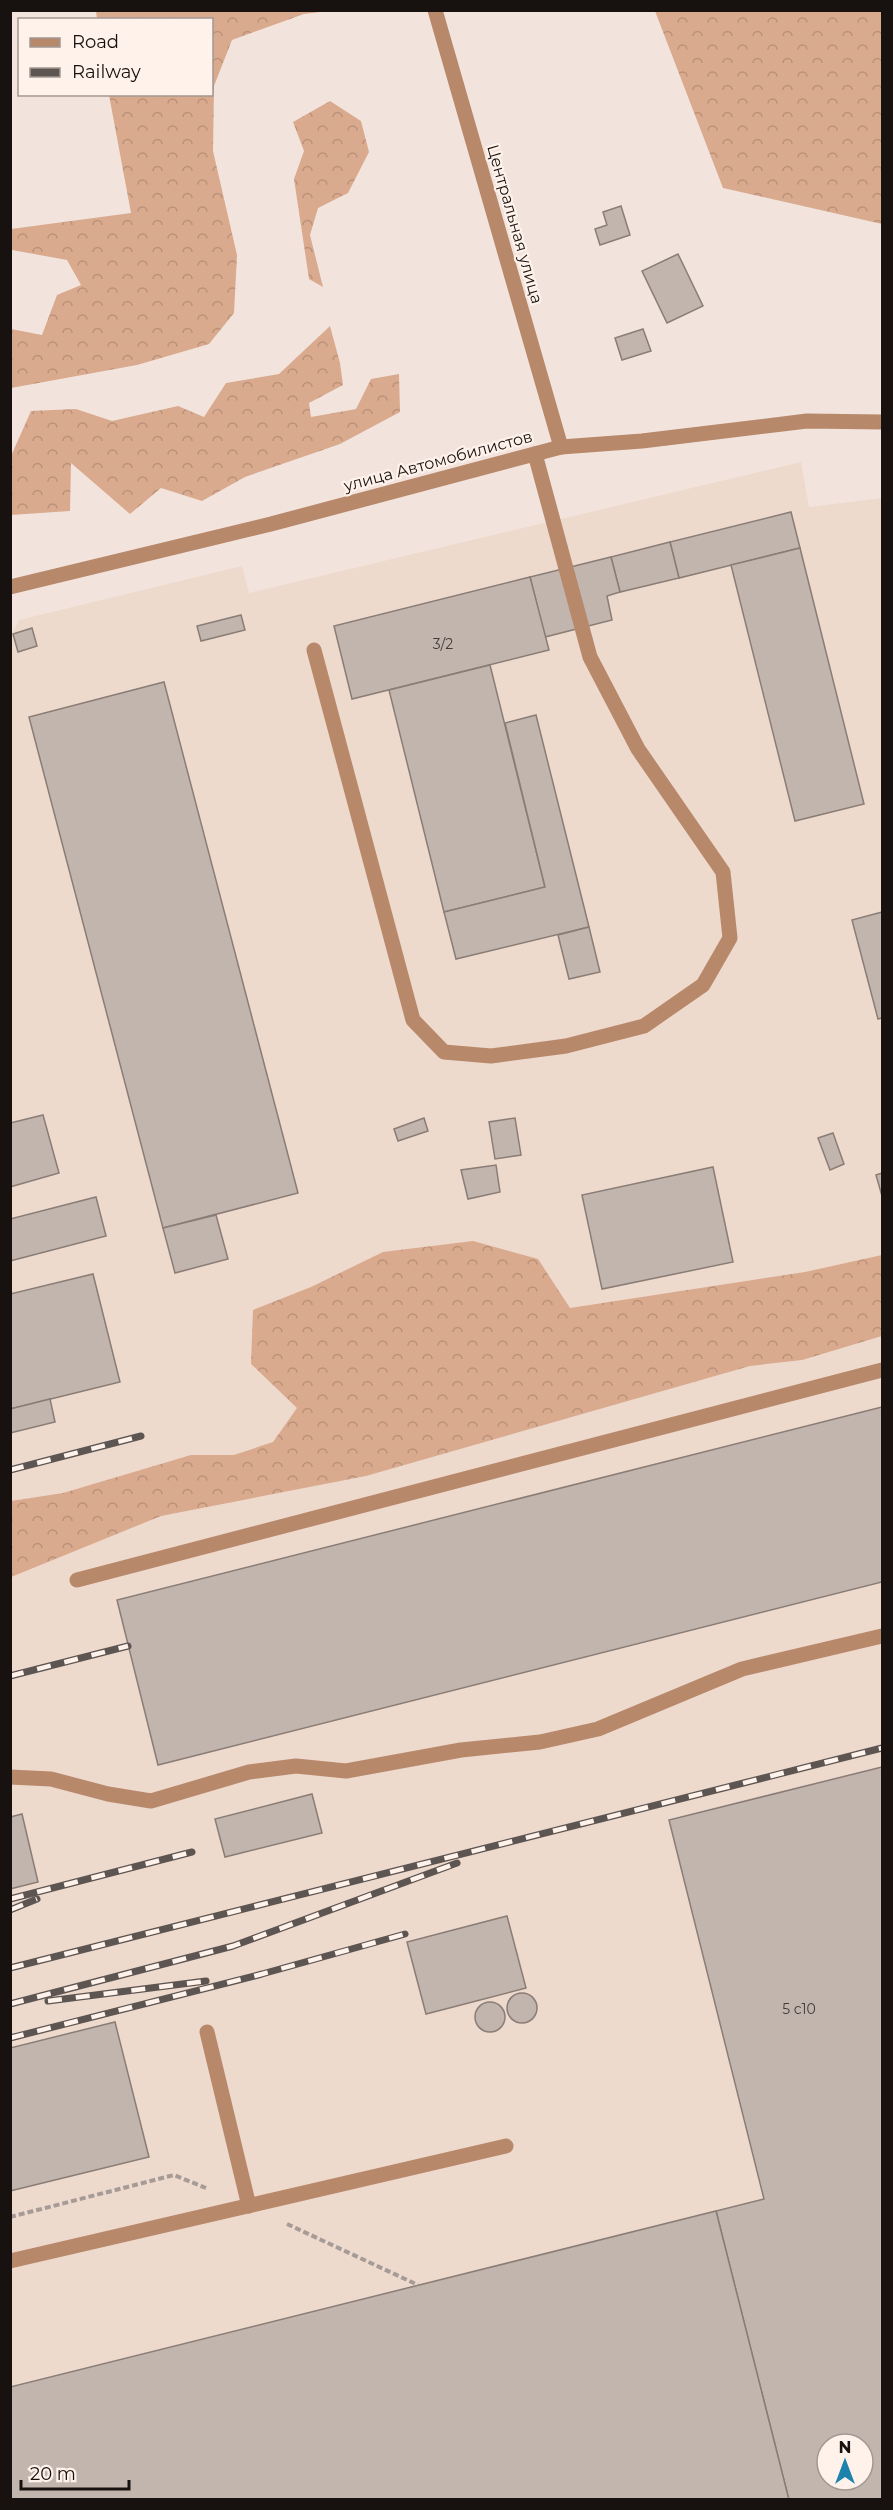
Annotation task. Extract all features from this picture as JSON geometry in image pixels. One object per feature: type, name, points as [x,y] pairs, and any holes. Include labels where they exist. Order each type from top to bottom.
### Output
[{"type":"street","name":"Центральная улица","points":[[435,10],[561,447]]},
{"type":"street","name":"улица Автомобилистов","points":[[10,588],[271,524],[561,447],[642,441],[807,422],[882,422]]},
{"type":"street","points":[[314,651],[413,1020],[444,1052],[490,1056],[545,1049],[566,1046],[644,1026],[703,985],[730,938],[723,872],[638,749],[590,657],[535,454]]},
{"type":"street","points":[[77,1580],[882,1370]]},
{"type":"street","points":[[10,1777],[51,1779],[108,1794],[151,1801],[249,1772],[296,1766],[346,1771],[461,1750],[540,1742],[598,1729],[742,1669],[882,1636]]},
{"type":"street","points":[[207,2032],[249,2206]]},
{"type":"street","points":[[10,2261],[506,2146]]},
{"type":"shaded area","points":[[801,462],[809,507],[882,498],[882,2499],[11,2500],[11,635],[19,620],[242,566],[249,593]]},
{"type":"green space","points":[[96,11],[329,11],[304,14],[232,40],[214,86],[213,151],[237,255],[234,313],[209,344],[137,365],[11,388],[11,329],[42,335],[57,295],[81,285],[67,260],[12,250],[11,229],[131,213],[109,96],[213,96],[213,18],[97,18]]},
{"type":"green space","points":[[655,11],[882,11],[882,224],[723,188]]},
{"type":"green space","points":[[330,101],[361,121],[369,152],[348,193],[318,208],[310,235],[323,287],[309,279],[294,179],[304,151],[293,122]]},
{"type":"green space","points":[[330,326],[340,363],[343,385],[309,403],[311,417],[356,409],[371,379],[399,374],[400,412],[340,444],[245,477],[202,501],[161,488],[130,514],[71,463],[70,511],[11,515],[11,456],[31,411],[76,409],[112,421],[178,406],[204,417],[226,383],[279,374]]},
{"type":"green space","points":[[473,1241],[538,1259],[570,1308],[805,1272],[882,1255],[882,1336],[802,1360],[750,1366],[366,1476],[161,1516],[11,1577],[11,1501],[63,1493],[191,1455],[234,1455],[273,1442],[297,1408],[251,1364],[253,1310],[311,1287],[383,1252]]},
{"type":"building","points":[[621,206],[630,235],[600,245],[595,229],[607,225],[603,212]]},
{"type":"building","points":[[678,254],[703,306],[667,323],[642,271]]},
{"type":"building","points":[[643,329],[651,351],[622,360],[615,338]]},
{"type":"building","points":[[791,512],[800,548],[679,578],[670,542]]},
{"type":"building","points":[[670,542],[679,578],[620,592],[611,557]]},
{"type":"building","points":[[800,548],[864,804],[795,821],[731,565]]},
{"type":"building","points":[[611,557],[620,592],[607,596],[612,620],[545,637],[530,577]]},
{"type":"building","points":[[530,577],[549,650],[352,699],[334,626]]},
{"type":"building","points":[[241,615],[245,630],[201,641],[197,626]]},
{"type":"building","points":[[32,628],[37,646],[18,652],[13,634]]},
{"type":"building","points":[[490,665],[545,887],[444,912],[389,690]]},
{"type":"building","points":[[164,682],[298,1193],[163,1228],[29,717]]},
{"type":"building","points":[[536,715],[589,927],[456,959],[444,912],[545,887],[505,723]]},
{"type":"building","points":[[882,912],[882,1018],[878,1019],[852,920]]},
{"type":"building","points":[[589,927],[600,972],[569,979],[558,935]]},
{"type":"building","points":[[43,1115],[59,1173],[10,1187],[10,1123]]},
{"type":"building","points":[[424,1118],[428,1131],[398,1141],[394,1129]]},
{"type":"building","points":[[515,1118],[521,1155],[495,1159],[489,1122]]},
{"type":"building","points":[[833,1133],[844,1164],[830,1170],[818,1138]]},
{"type":"building","points":[[496,1165],[500,1192],[468,1199],[461,1170]]},
{"type":"building","points":[[713,1167],[733,1262],[602,1289],[582,1195]]},
{"type":"building","points":[[882,1173],[882,1196],[876,1175]]},
{"type":"building","points":[[96,1197],[106,1236],[10,1261],[10,1219]]},
{"type":"building","points":[[216,1215],[228,1259],[175,1273],[163,1228]]},
{"type":"building","points":[[93,1274],[120,1382],[10,1409],[10,1294]]},
{"type":"building","points":[[50,1399],[55,1422],[10,1433],[10,1409]]},
{"type":"building","points":[[882,1407],[882,1582],[158,1765],[117,1600]]},
{"type":"building","points":[[882,1767],[882,2500],[789,2500],[716,2211],[764,2199],[669,1820]]},
{"type":"building","points":[[312,1794],[322,1833],[225,1857],[215,1819]]},
{"type":"building","points":[[22,1814],[38,1882],[10,1889],[10,1817]]},
{"type":"building","points":[[507,1916],[526,1988],[426,2014],[407,1942]]},
{"type":"building","points":[[522,1993],[533,1997],[537,2008],[533,2019],[522,2023],[511,2019],[507,2008],[511,1997]]},
{"type":"building","points":[[490,2002],[501,2006],[505,2017],[501,2028],[490,2032],[479,2028],[475,2017],[479,2006]]},
{"type":"building","points":[[115,2022],[149,2157],[10,2191],[10,2048]]},
{"type":"building","points":[[716,2211],[789,2500],[10,2500],[10,2387]]},
{"type":"railway","points":[[10,1470],[141,1436]]},
{"type":"railway","points":[[10,1676],[128,1646]]},
{"type":"railway","points":[[10,1968],[882,1748]]},
{"type":"railway","points":[[10,1899],[192,1852]]},
{"type":"railway","points":[[10,2004],[233,1946],[457,1863]]},
{"type":"railway","points":[[10,1910],[37,1899]]},
{"type":"railway","points":[[10,2038],[262,1974],[405,1934]]},
{"type":"railway","points":[[48,2001],[206,1981]]}]
